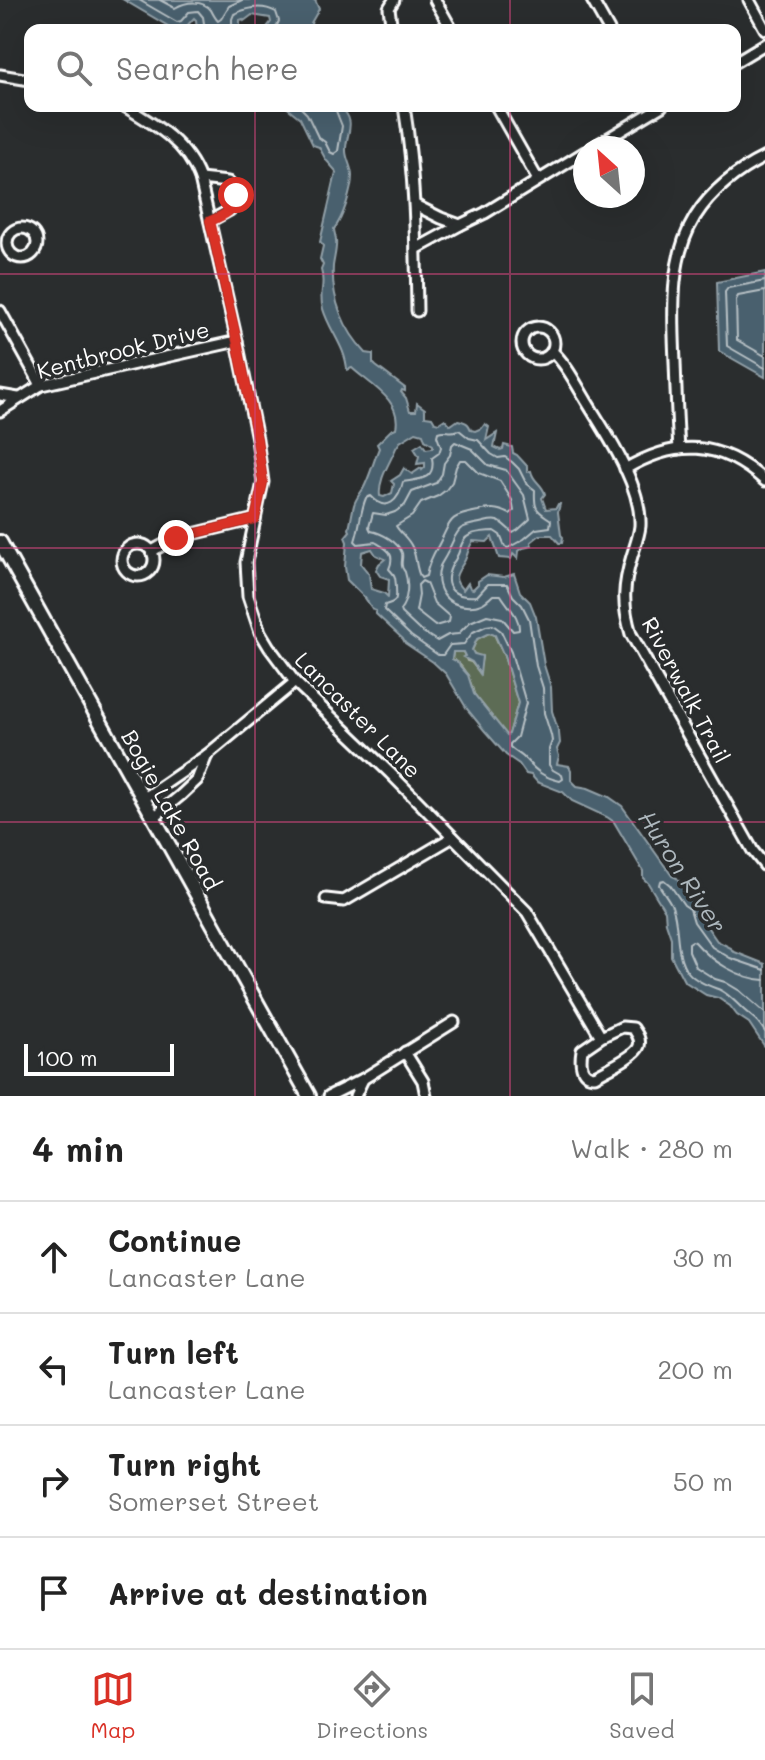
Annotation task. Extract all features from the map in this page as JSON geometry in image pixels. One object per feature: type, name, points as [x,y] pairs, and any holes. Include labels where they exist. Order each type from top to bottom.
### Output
[{"type":"main road","name":"Bogie Lake Road","points":[[0,542],[309,1096]]},
{"type":"street","points":[[435,0],[449,24]]},
{"type":"street","points":[[592,0],[606,24]]},
{"type":"street","points":[[749,0],[765,29]]},
{"type":"street","points":[[391,4],[392,24]]},
{"type":"street","points":[[741,58],[765,44]]},
{"type":"street","points":[[0,75],[24,79]]},
{"type":"street","name":"Lancaster Lane","points":[[133,112],[179,144],[194,164],[200,179],[237,341],[263,482],[246,562],[248,596],[260,632],[295,682],[527,912],[601,1037]]},
{"type":"street","points":[[405,112],[415,205],[417,311]]},
{"type":"street","points":[[499,112],[538,180]]},
{"type":"street","points":[[611,136],[649,112]]},
{"type":"street","points":[[679,449],[674,325],[674,283],[679,259],[695,217],[702,208],[727,181],[765,157]]},
{"type":"street","points":[[416,249],[485,213],[573,159]]},
{"type":"street","points":[[200,179],[228,182],[236,195],[237,201],[230,210],[210,221]]},
{"type":"street","points":[[415,205],[460,225]]},
{"type":"street","points":[[0,311],[41,385]]},
{"type":"street","name":"Kentbrook Drive","points":[[0,411],[41,385],[237,341]]},
{"type":"street","name":"Riverwalk Trail","points":[[552,351],[565,365],[625,469],[636,497],[639,533],[624,587],[624,606],[631,634],[753,851],[765,866]]},
{"type":"street","name":"Kentbrook Drive","points":[[0,395],[18,398]]},
{"type":"street","points":[[625,469],[646,457],[679,449],[706,449],[745,464],[765,481]]},
{"type":"street","points":[[152,551],[176,538],[255,519]]},
{"type":"street","points":[[143,799],[207,755],[295,682]]},
{"type":"street","points":[[153,818],[197,780],[207,755]]},
{"type":"street","points":[[326,899],[344,901],[453,837]]},
{"type":"street","points":[[329,1096],[363,1079],[454,1022]]},
{"type":"street","points":[[622,1027],[633,1028],[639,1038],[639,1046],[635,1053],[590,1076],[580,1061],[582,1050],[601,1037],[622,1027]]},
{"type":"street","points":[[405,1052],[423,1081],[426,1096]]},
{"type":"street","points":[[355,1096],[363,1079]]},
{"type":"green space","points":[[494,634],[504,656],[518,703],[509,735],[474,694],[466,674],[452,659],[453,652],[463,652],[467,661],[479,672],[482,657],[472,650],[477,639]]},
{"type":"water","points":[[124,0],[315,0],[319,9],[311,24],[270,24],[270,18],[252,15],[244,21],[240,20],[240,24],[196,24],[194,18],[189,24],[165,24]]},
{"type":"water","points":[[292,112],[345,112],[350,123],[346,151],[352,182],[344,211],[334,229],[333,278],[340,313],[351,334],[366,353],[373,354],[376,366],[405,388],[401,392],[410,411],[416,411],[417,403],[425,409],[425,416],[432,417],[435,422],[445,419],[451,425],[458,420],[475,431],[485,424],[489,427],[486,440],[497,433],[494,447],[500,450],[504,445],[512,447],[513,453],[527,466],[527,472],[531,471],[544,490],[542,498],[546,509],[556,508],[560,504],[558,512],[562,543],[552,535],[540,535],[531,542],[532,546],[519,551],[518,559],[513,554],[511,559],[499,558],[492,537],[487,542],[473,541],[456,575],[457,582],[463,590],[468,583],[473,589],[487,575],[504,577],[514,574],[520,592],[530,602],[536,617],[551,687],[552,711],[559,733],[557,764],[569,766],[571,780],[577,786],[609,797],[622,806],[690,900],[696,902],[701,918],[717,941],[732,951],[765,964],[765,1047],[749,1023],[730,1006],[684,981],[671,956],[665,911],[643,878],[643,871],[614,822],[526,774],[467,709],[446,674],[405,643],[347,580],[345,537],[350,531],[354,505],[369,475],[379,448],[377,444],[396,428],[397,418],[383,394],[352,368],[347,370],[344,354],[323,309],[323,265],[320,259],[323,246],[320,242],[336,173],[319,147],[313,145],[300,118]],"holes":[[[416,432],[423,434],[433,448],[426,449],[422,443],[414,448],[419,456],[417,464],[425,463],[425,467],[412,474],[404,468],[391,481],[394,484],[392,493],[380,496],[383,477],[400,442]],[[372,549],[385,559],[376,570],[380,576],[389,579],[388,597],[371,589],[369,574],[361,564],[362,552]],[[489,633],[495,635],[504,656],[518,703],[507,735],[474,694],[468,675],[452,659],[453,652],[463,652],[463,657],[472,662],[480,674],[482,656],[474,654],[472,650],[477,639]]]},
{"type":"water","points":[[765,272],[765,377],[719,351],[717,282]]},
{"type":"route","points":[[176,538],[255,519],[263,482],[257,439],[210,221],[230,210],[237,201],[236,195]]},
{"type":"water label","name":"Huron River","points":[[682,872]]}]
